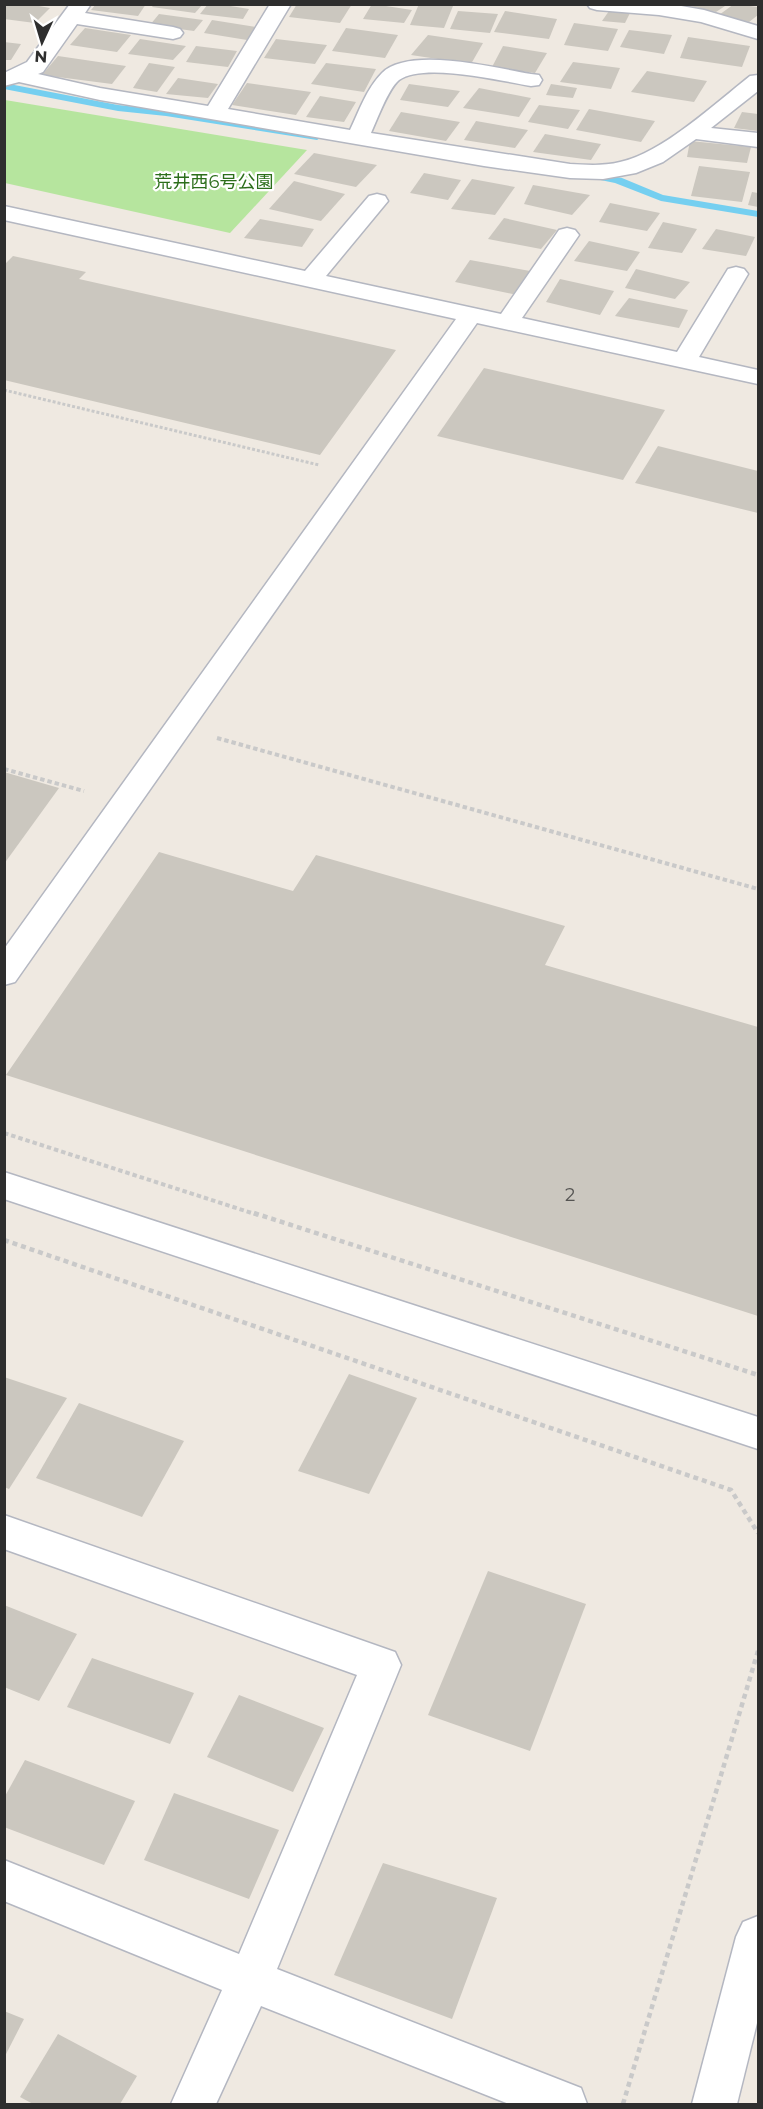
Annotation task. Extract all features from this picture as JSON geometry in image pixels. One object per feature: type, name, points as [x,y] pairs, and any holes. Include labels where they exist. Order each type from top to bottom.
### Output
[{"type":"street","points":[[215,113],[281,4]]},
{"type":"street","points":[[598,4],[659,9],[704,16],[759,33]]},
{"type":"street","points":[[12,78],[35,67],[77,11],[173,33]]},
{"type":"street","points":[[358,137],[390,77],[408,67],[432,65],[531,80]]},
{"type":"street","points":[[12,78],[570,171],[603,172],[628,168],[654,157],[692,132],[759,81]]},
{"type":"street","points":[[692,132],[759,140]]},
{"type":"street","points":[[310,280],[377,201]]},
{"type":"street","points":[[4,213],[759,377]]},
{"type":"street","points":[[507,323],[567,235]]},
{"type":"street","points":[[684,361],[736,274]]},
{"type":"street","points":[[4,974],[471,315]]},
{"type":"street","points":[[4,1185],[759,1432]]},
{"type":"street","points":[[4,1532],[381,1665],[250,1980],[193,2104]]},
{"type":"street","points":[[4,1880],[565,2104]]},
{"type":"street","points":[[714,2104],[759,1937]]},
{"type":"path","points":[[4,390],[325,466]]},
{"type":"path","points":[[208,735],[759,889]]},
{"type":"path","points":[[4,769],[88,793]]},
{"type":"path","points":[[4,1133],[759,1375]]},
{"type":"path","points":[[4,1240],[732,1490],[759,1533]]},
{"type":"path","points":[[623,2104],[759,1651]]},
{"type":"green space","name":"荒井西6号公園","points":[[5,100],[307,150],[230,233],[5,183]]},
{"type":"building","points":[[4,4],[28,4],[50,8],[35,23],[4,19]]},
{"type":"building","points":[[96,4],[146,4],[138,16],[91,10]]},
{"type":"building","points":[[154,4],[203,4],[195,13],[152,7]]},
{"type":"building","points":[[208,4],[249,9],[243,19],[200,14]]},
{"type":"building","points":[[297,4],[352,4],[340,23],[289,17]]},
{"type":"building","points":[[372,4],[412,10],[404,23],[363,19]]},
{"type":"building","points":[[419,4],[453,6],[444,28],[410,25]]},
{"type":"building","points":[[682,4],[728,4],[716,12]]},
{"type":"building","points":[[734,4],[758,7],[758,15],[749,22],[719,15]]},
{"type":"building","points":[[458,11],[498,14],[490,33],[450,29]]},
{"type":"building","points":[[505,11],[557,19],[549,39],[494,32]]},
{"type":"building","points":[[609,11],[630,13],[625,23],[602,21]]},
{"type":"building","points":[[159,14],[203,20],[194,31],[150,25]]},
{"type":"building","points":[[212,20],[256,27],[247,40],[204,33]]},
{"type":"building","points":[[574,23],[618,29],[608,51],[564,45]]},
{"type":"building","points":[[85,28],[131,35],[117,52],[70,45]]},
{"type":"building","points":[[346,28],[398,35],[385,58],[332,51]]},
{"type":"building","points":[[629,30],[672,35],[664,54],[620,47]]},
{"type":"building","points":[[428,35],[483,43],[471,64],[411,55]]},
{"type":"building","points":[[688,37],[750,46],[742,67],[680,58]]},
{"type":"building","points":[[140,39],[186,46],[173,60],[128,54]]},
{"type":"building","points":[[276,39],[327,45],[315,64],[264,58]]},
{"type":"building","points":[[4,42],[21,44],[11,60],[4,60]]},
{"type":"building","points":[[196,46],[237,51],[228,67],[186,62]]},
{"type":"building","points":[[503,46],[547,53],[535,73],[492,67]]},
{"type":"building","points":[[58,56],[126,66],[112,84],[42,75]]},
{"type":"building","points":[[573,62],[620,68],[611,89],[560,82]]},
{"type":"building","points":[[149,63],[175,67],[157,92],[133,88]]},
{"type":"building","points":[[326,63],[376,69],[364,92],[311,84]]},
{"type":"building","points":[[647,71],[707,81],[694,102],[631,92]]},
{"type":"building","points":[[178,78],[218,84],[208,98],[166,94]]},
{"type":"building","points":[[247,83],[311,92],[296,115],[232,105]]},
{"type":"building","points":[[409,84],[460,91],[448,107],[400,100]]},
{"type":"building","points":[[551,84],[577,88],[573,98],[546,95]]},
{"type":"building","points":[[479,88],[531,98],[519,117],[463,108]]},
{"type":"building","points":[[320,96],[356,102],[344,122],[306,117]]},
{"type":"building","points":[[539,105],[580,110],[568,129],[528,122]]},
{"type":"building","points":[[589,109],[655,121],[641,142],[576,130]]},
{"type":"building","points":[[401,112],[460,122],[446,141],[389,131]]},
{"type":"building","points":[[742,112],[758,114],[758,131],[734,128]]},
{"type":"building","points":[[476,121],[528,130],[515,148],[464,140]]},
{"type":"building","points":[[545,134],[601,144],[591,160],[533,152]]},
{"type":"building","points":[[690,141],[751,147],[747,163],[687,157]]},
{"type":"building","points":[[314,153],[377,165],[356,187],[294,174]]},
{"type":"building","points":[[699,166],[750,172],[742,202],[691,196]]},
{"type":"building","points":[[424,173],[461,180],[448,200],[410,193]]},
{"type":"building","points":[[472,179],[515,187],[495,215],[451,209]]},
{"type":"building","points":[[294,181],[345,194],[321,221],[269,209]]},
{"type":"building","points":[[533,185],[590,195],[572,215],[524,204]]},
{"type":"building","points":[[752,192],[758,193],[758,207],[748,205]]},
{"type":"building","points":[[610,203],[660,213],[647,231],[599,222]]},
{"type":"building","points":[[504,218],[557,230],[541,249],[488,239]]},
{"type":"building","points":[[260,219],[314,229],[302,247],[244,238]]},
{"type":"building","points":[[663,222],[697,229],[682,253],[648,248]]},
{"type":"building","points":[[716,229],[755,237],[746,256],[702,249]]},
{"type":"building","points":[[589,241],[640,252],[627,271],[574,261]]},
{"type":"building","points":[[13,256],[86,272],[79,279],[396,350],[320,455],[4,380],[4,265]]},
{"type":"building","points":[[470,260],[530,271],[517,295],[455,282]]},
{"type":"building","points":[[636,269],[690,282],[675,299],[625,288]]},
{"type":"building","points":[[560,279],[614,291],[600,315],[546,302]]},
{"type":"building","points":[[629,298],[688,310],[679,328],[615,316]]},
{"type":"building","points":[[484,368],[665,410],[623,480],[437,436]]},
{"type":"building","points":[[658,446],[758,471],[758,513],[635,483]]},
{"type":"building","points":[[4,772],[59,788],[4,864]]},
{"type":"building","points":[[159,852],[293,891],[316,855],[565,926],[545,965],[758,1027],[758,1316],[6,1075]]},
{"type":"building","points":[[349,1374],[417,1398],[369,1494],[298,1471]]},
{"type":"building","points":[[4,1377],[67,1398],[9,1489],[4,1487]]},
{"type":"building","points":[[79,1403],[184,1441],[142,1517],[36,1478]]},
{"type":"building","points":[[488,1571],[586,1604],[530,1751],[428,1715]]},
{"type":"building","points":[[4,1605],[77,1634],[39,1701],[4,1687]]},
{"type":"building","points":[[92,1658],[194,1693],[170,1744],[67,1707]]},
{"type":"building","points":[[239,1695],[324,1728],[293,1792],[207,1757]]},
{"type":"building","points":[[25,1760],[135,1801],[104,1865],[4,1827],[4,1798]]},
{"type":"building","points":[[174,1793],[279,1830],[249,1899],[144,1860]]},
{"type":"building","points":[[383,1863],[497,1898],[452,2019],[334,1975]]},
{"type":"building","points":[[4,2011],[24,2019],[4,2058]]},
{"type":"building","points":[[58,2034],[137,2076],[120,2104],[33,2104],[20,2097]]},
{"type":"waterway","points":[[4,86],[118,108],[166,113],[317,137]]},
{"type":"waterway","points":[[590,175],[618,180],[661,198],[758,214]]}]
